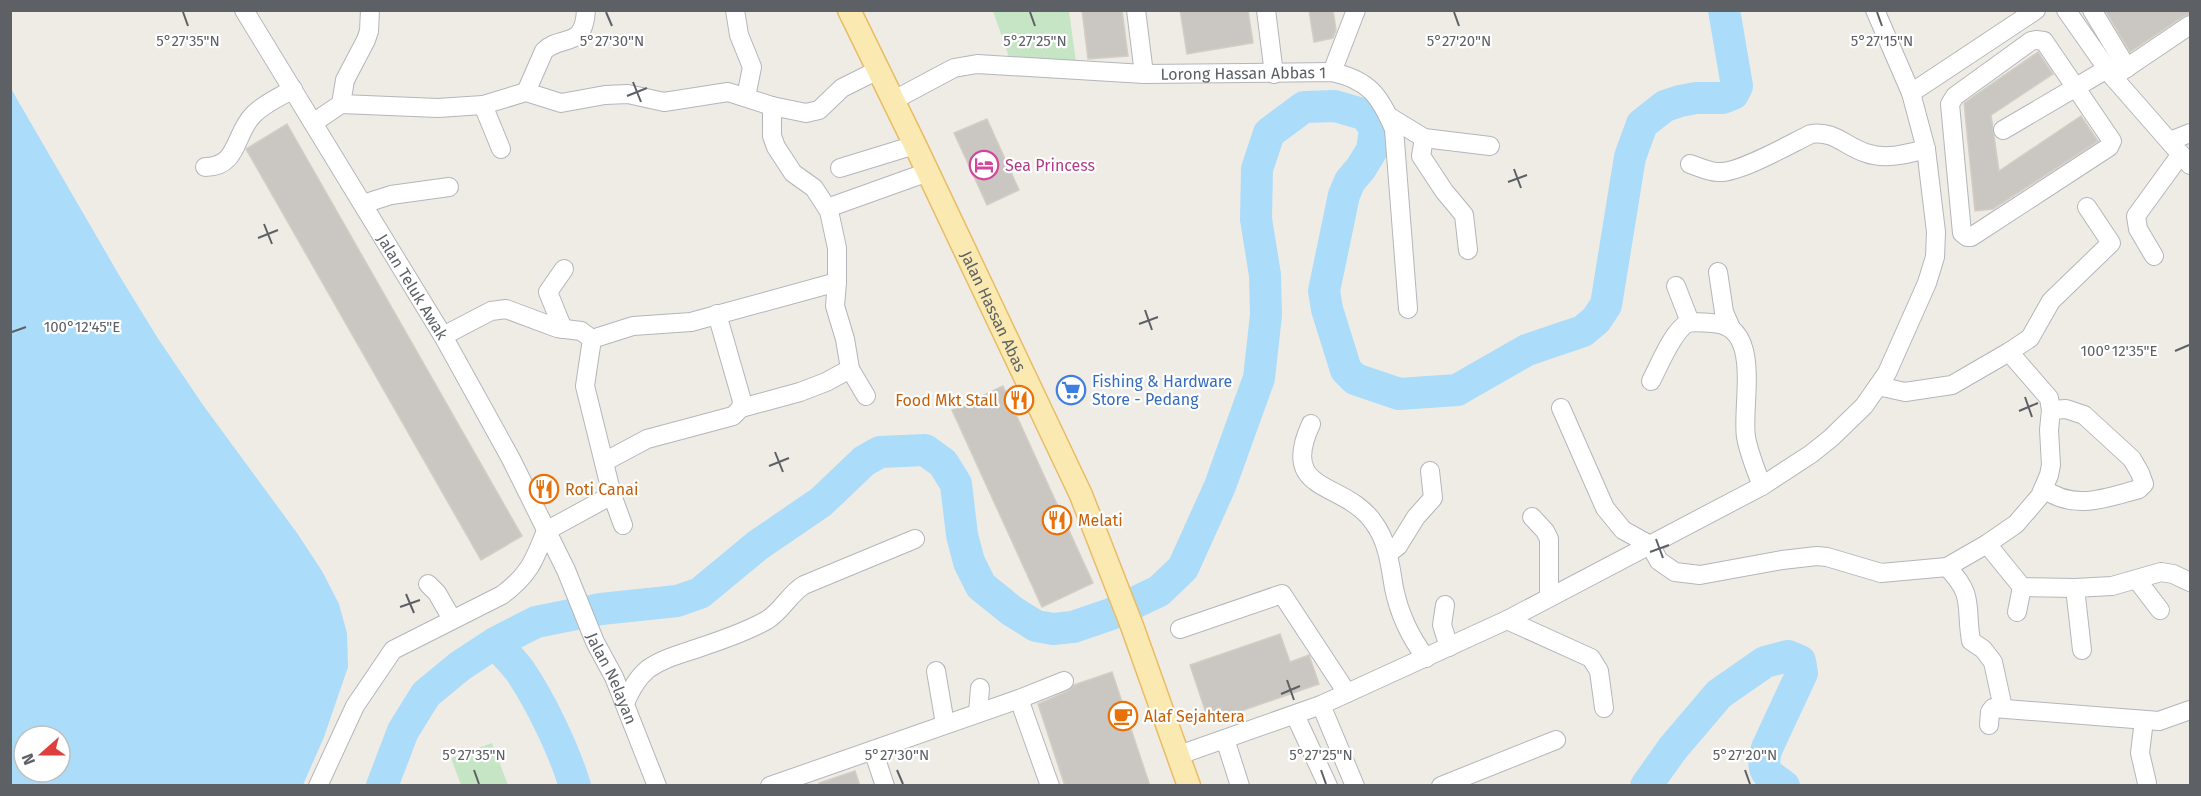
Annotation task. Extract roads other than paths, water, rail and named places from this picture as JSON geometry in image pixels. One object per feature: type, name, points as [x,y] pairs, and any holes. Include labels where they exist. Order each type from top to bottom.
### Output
[{"type":"main road","name":"Jalan Hassan Abas","points":[[849,10],[1081,495],[1121,594],[1189,786]]},
{"type":"street","name":"Jalan Teluk Awak","points":[[244,10],[443,336],[511,459],[566,570]]},
{"type":"street","points":[[341,104],[345,80],[369,31],[370,10]]},
{"type":"street","points":[[526,92],[544,51],[549,46],[576,37],[585,21],[586,10]]},
{"type":"street","points":[[735,10],[739,35],[752,68],[746,97]]},
{"type":"street","points":[[1136,10],[1144,74]]},
{"type":"street","points":[[1266,10],[1274,74]]},
{"type":"street","points":[[1332,72],[1356,10]]},
{"type":"street","points":[[1179,755],[1321,705],[1507,620],[1762,486],[1812,454],[1832,438],[1864,406],[1887,373],[1927,283],[1935,257],[1936,232],[1926,149],[1911,93],[1875,10]]},
{"type":"street","points":[[1911,93],[2036,10]]},
{"type":"street","points":[[2066,10],[2181,153]]},
{"type":"street","points":[[2092,10],[2115,71]]},
{"type":"street","points":[[2004,130],[2077,87],[2115,71],[2190,25]]},
{"type":"street","points":[[2036,40],[2044,41],[2077,87],[2112,141],[2110,146],[1971,237],[1965,236],[1962,232],[1949,109],[1952,100],[2036,40]]},
{"type":"street","name":"Lorong Hassan Abbas 1","points":[[894,100],[954,68],[977,64],[1144,74],[1332,72],[1352,76],[1365,85],[1385,106],[1394,129],[1408,309]]},
{"type":"street","points":[[313,123],[341,104],[438,108],[483,105],[526,92],[561,103],[605,95],[628,94],[664,102],[728,92],[772,106],[806,113],[814,112],[825,106],[842,88],[878,70]]},
{"type":"street","points":[[205,167],[222,164],[233,151],[246,124],[254,114],[293,89]]},
{"type":"street","points":[[483,105],[501,149]]},
{"type":"street","points":[[772,106],[772,136],[776,147],[794,173],[814,188],[829,211],[837,248],[835,306],[845,339],[850,369],[866,396]]},
{"type":"street","points":[[1388,116],[1424,138],[1490,146]]},
{"type":"street","points":[[1690,164],[1716,172],[1725,172],[1811,134],[1819,133],[1830,134],[1865,153],[1879,156],[1906,154],[1926,149]]},
{"type":"street","points":[[2154,256],[2138,229],[2136,216],[2181,153],[2190,133]]},
{"type":"street","points":[[1424,138],[1421,156],[1464,215],[1468,250]]},
{"type":"street","points":[[840,168],[915,145]]},
{"type":"street","points":[[829,211],[833,206],[928,172]]},
{"type":"street","points":[[363,204],[391,195],[449,187]]},
{"type":"street","points":[[1878,386],[1905,392],[1948,386],[2009,352],[2033,335],[2051,301],[2110,244],[2111,240],[2087,207]]},
{"type":"street","points":[[563,329],[548,292],[564,269]]},
{"type":"street","points":[[1718,272],[1724,312],[1745,352],[1747,367],[1746,438],[1762,486]]},
{"type":"street","points":[[592,339],[633,326],[691,322],[727,305],[837,282]]},
{"type":"street","points":[[1676,286],[1690,322]]},
{"type":"street","points":[[727,305],[742,401],[741,408]]},
{"type":"street","points":[[443,336],[482,316],[499,309],[507,309],[563,329],[581,331],[592,339]]},
{"type":"street","points":[[1651,381],[1679,330],[1690,322],[1718,323],[1731,328]]},
{"type":"street","points":[[592,339],[585,386],[612,495],[623,525]]},
{"type":"street","points":[[1561,408],[1605,508],[1623,530],[1650,545],[1664,566],[1675,572],[1689,575],[1817,556],[1881,573],[1947,567],[2016,524],[2031,509],[2044,489],[2051,465],[2049,430],[2051,410],[2046,392],[2009,352]]},
{"type":"street","points":[[604,462],[647,439],[733,416],[741,408],[800,392],[850,369]]},
{"type":"street","points":[[2044,489],[2064,500],[2088,501],[2139,489],[2144,484],[2132,459],[2084,415],[2066,409],[2051,410]]},
{"type":"street","points":[[1311,424],[1302,450],[1302,459],[1307,472],[1315,483],[1345,496],[1370,517],[1381,534],[1389,553],[1394,589],[1404,619],[1426,658]]},
{"type":"street","points":[[1389,553],[1398,546],[1418,514],[1433,498],[1430,471]]},
{"type":"street","points":[[318,786],[355,706],[393,650],[502,594],[514,585],[534,562],[546,531],[612,495]]},
{"type":"street","points":[[1532,517],[1545,531],[1548,539],[1549,597]]},
{"type":"street","points":[[625,703],[633,686],[647,670],[666,658],[757,625],[778,611],[793,593],[804,585],[915,539]]},
{"type":"street","points":[[1987,544],[2022,588]]},
{"type":"street","points":[[1947,567],[1965,588],[1971,641],[1983,649],[1993,662],[2003,708]]},
{"type":"street","name":"Jalan Nelayan","points":[[566,570],[595,642],[625,703],[657,786]]},
{"type":"street","points":[[2022,588],[2112,586],[2167,572],[2190,582]]},
{"type":"street","points":[[2137,580],[2160,610]]},
{"type":"street","points":[[428,584],[437,593],[452,619]]},
{"type":"street","points":[[2017,612],[2022,588]]},
{"type":"street","points":[[2075,588],[2082,650]]},
{"type":"street","points":[[1180,630],[1282,594],[1347,693]]},
{"type":"street","points":[[1445,605],[1442,625],[1449,647]]},
{"type":"street","points":[[1507,620],[1591,658],[1599,671],[1604,708]]},
{"type":"street","points":[[936,671],[945,724]]},
{"type":"street","points":[[770,786],[1019,699],[1064,681]]},
{"type":"street","points":[[978,713],[980,688]]},
{"type":"street","points":[[1019,699],[1050,786]]},
{"type":"street","points":[[1321,705],[1355,786]]},
{"type":"street","points":[[1989,726],[1991,710],[2003,708],[2163,721],[2190,710]]},
{"type":"street","points":[[1295,715],[1328,786]]},
{"type":"street","points":[[2144,720],[2139,745],[2146,783]]},
{"type":"street","points":[[1225,740],[1240,786]]},
{"type":"street","points":[[1441,786],[1556,740]]},
{"type":"street","points":[[873,750],[885,786]]},
{"type":"water","points":[[10,87],[157,337],[203,405],[297,533],[322,571],[339,604],[347,633],[348,667],[324,737],[303,785],[11,785]]},
{"type":"waterway","points":[[382,786],[403,731],[426,694],[460,666],[495,643],[536,622],[601,609],[677,601],[700,593],[758,545],[821,502],[864,461],[880,452],[925,450],[943,463],[956,484],[962,535],[969,562],[981,586],[1012,611],[1036,626],[1053,629],[1073,627],[1111,614],[1159,591],[1183,568],[1220,486],[1259,378],[1266,315],[1265,275],[1256,219],[1257,169],[1269,133],[1304,107],[1335,106],[1366,115],[1375,129],[1372,150],[1350,181],[1344,195],[1324,291],[1327,309],[1346,370],[1355,379],[1399,394],[1457,390],[1527,350],[1583,331],[1596,320],[1606,305],[1630,157],[1642,124],[1665,106],[1696,98],[1723,98],[1733,94],[1737,86],[1724,10]]},
{"type":"waterway","points":[[495,643],[517,667],[536,697],[558,742],[575,786]]},
{"type":"waterway","points":[[1646,786],[1673,748],[1719,694],[1765,662],[1788,656],[1800,661],[1802,673],[1767,748],[1764,762],[1769,775],[1784,786]]},
{"type":"place","name":"Sea Princess","points":[[984,165]]},
{"type":"place","name":"Fishing & Hardware Store - Pedang","points":[[1071,390]]},
{"type":"place","name":"Food Mkt Stall","points":[[1019,400]]},
{"type":"place","name":"Roti Canai","points":[[544,489]]},
{"type":"place","name":"Melati","points":[[1057,520]]},
{"type":"place","name":"Alaf Sejahtera","points":[[1123,716]]}]
